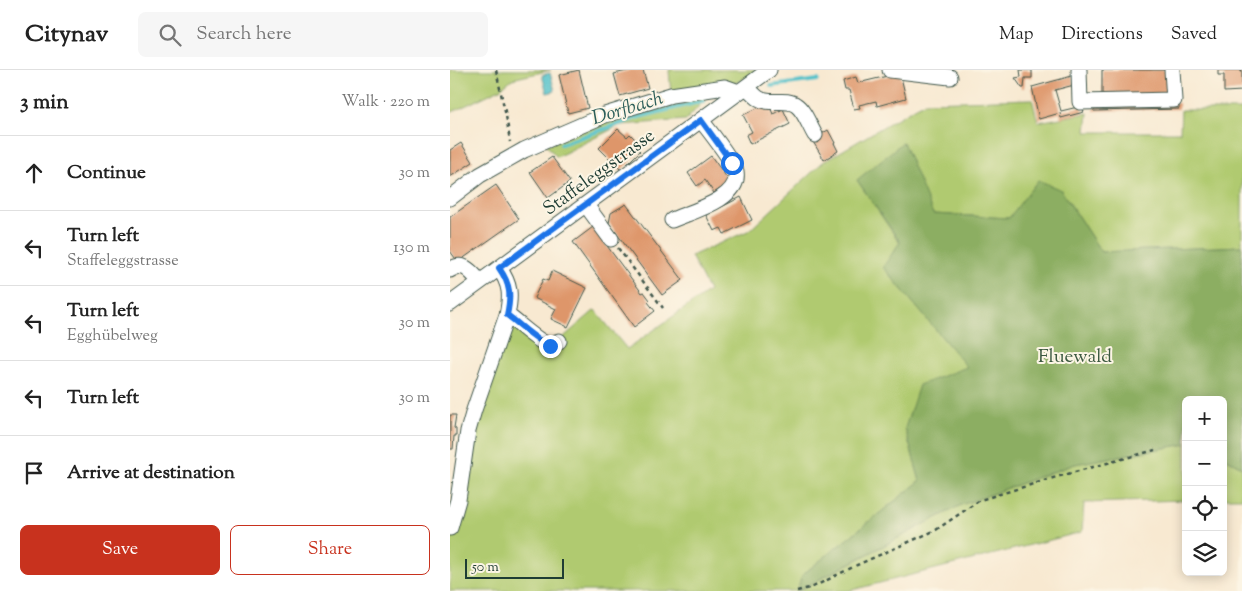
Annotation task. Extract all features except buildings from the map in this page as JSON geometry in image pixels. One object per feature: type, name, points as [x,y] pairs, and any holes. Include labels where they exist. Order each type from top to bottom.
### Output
[{"type":"street","name":"Staffeleggstrasse","points":[[450,304],[769,70]]},
{"type":"street","points":[[890,70],[950,77]]},
{"type":"street","points":[[1079,70],[1080,102],[1174,100],[1172,70]]},
{"type":"street","points":[[450,198],[480,175],[524,150],[605,115],[671,95],[725,87],[743,89],[766,101],[786,101],[795,104],[800,108],[815,135]]},
{"type":"street","points":[[672,220],[717,201],[730,192],[734,186],[736,172],[732,163],[701,120]]},
{"type":"street","points":[[586,205],[612,239]]},
{"type":"street","points":[[450,270],[454,267],[470,269],[480,282]]},
{"type":"street","points":[[450,528],[458,500],[468,431],[507,315],[510,300],[506,277],[499,268]]},
{"type":"street","points":[[507,315],[543,343],[550,346],[559,341]]},
{"type":"path","points":[[496,70],[512,156]]},
{"type":"path","points":[[612,239],[663,308]]},
{"type":"path","points":[[797,591],[813,587],[936,530],[980,500],[1155,450]]},
{"type":"green space","points":[[450,70],[551,70],[512,79],[500,89],[450,113]]},
{"type":"green space","points":[[669,70],[760,70],[728,85],[671,95]]},
{"type":"green space","points":[[710,94],[686,120],[620,125],[557,157],[546,145],[649,107]]},
{"type":"green space","points":[[1032,99],[1038,122],[1088,113],[1086,132],[1180,132],[1181,110],[1242,110],[1242,246],[1101,252],[1061,190],[1009,218],[933,214],[857,180],[900,243],[883,267],[968,367],[905,428],[920,481],[802,575],[797,591],[450,591],[450,528],[462,476],[507,315],[543,343],[559,341],[595,310],[627,349],[709,291],[691,256],[750,230],[823,162],[925,102]]},
{"type":"green space","name":"Fluewald","points":[[903,142],[933,214],[1009,218],[1038,180],[1061,190],[1101,252],[1242,246],[1242,467],[1227,459],[1227,396],[1182,396],[1182,445],[1075,464],[961,505],[797,591],[802,575],[920,481],[905,428],[919,385],[967,367],[883,267],[900,242],[857,180]]},
{"type":"green space","points":[[1182,445],[1182,500],[1084,503],[1082,532],[848,591],[798,591],[961,505],[1075,464]]},
{"type":"green space","points":[[1227,459],[1242,467],[1242,498],[1227,498]]},
{"type":"water","points":[[550,73],[555,91],[547,93],[542,75]]},
{"type":"waterway","name":"Dorfbach","points":[[771,86],[818,80]]},
{"type":"waterway","name":"Dorfbach","points":[[561,144],[639,117],[703,101]]},
{"type":"route","points":[[550,346],[543,343],[507,315],[510,300],[509,286],[506,277],[499,268],[701,120],[732,163]]}]
